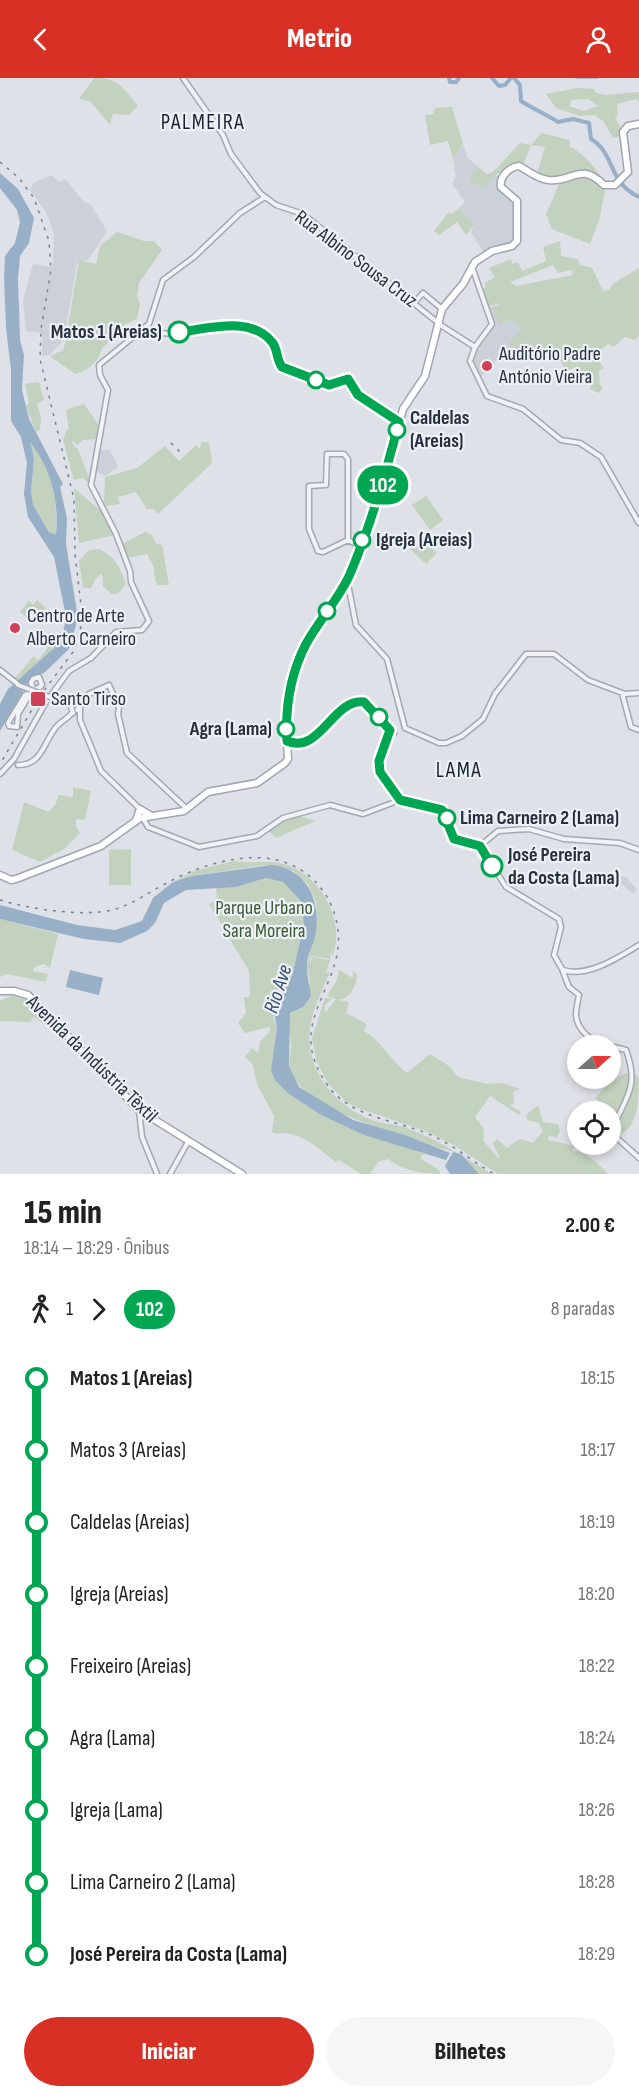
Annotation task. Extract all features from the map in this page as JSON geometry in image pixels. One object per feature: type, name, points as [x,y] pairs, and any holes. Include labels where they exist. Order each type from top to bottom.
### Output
[{"type":"main road","points":[[0,876],[11,880],[16,879],[98,848],[142,815],[162,816],[188,810],[212,790],[257,783],[285,763],[289,744],[285,710],[299,661],[306,644],[347,579],[358,544],[387,472],[397,418],[425,376],[442,309],[463,284],[472,266],[492,251],[512,246],[517,241],[517,201],[501,185],[503,176],[513,167],[520,166],[530,174],[545,180],[584,172],[604,185],[615,185],[628,169],[622,132],[628,126],[639,124]]},
{"type":"main road","name":"Avenida da Indústria Têxtil","points":[[0,991],[22,992],[33,999],[139,1110],[242,1174]]},
{"type":"street","name":"Rua Albino Sousa Cruz","points":[[183,78],[223,135],[231,154],[265,197],[276,205],[303,214],[440,323],[475,347]]},
{"type":"street","points":[[16,762],[17,752],[46,702],[69,671],[91,658],[116,632],[142,630],[146,627],[148,616],[131,582],[130,571],[116,534],[91,485],[108,390],[99,375],[99,365],[146,326],[167,275],[194,257],[240,213],[265,197]]},
{"type":"street","points":[[472,266],[492,326],[475,347],[470,361],[487,396],[524,409],[561,440],[580,443],[601,457],[639,523]]},
{"type":"street","points":[[415,302],[423,292],[442,309]]},
{"type":"street","points":[[146,326],[158,334],[234,326],[259,332],[274,344],[282,367],[329,385],[348,379],[358,395],[397,418]]},
{"type":"street","points":[[327,454],[344,454],[348,459],[348,540],[326,552],[318,551],[309,529],[309,486],[326,486],[327,454]]},
{"type":"street","points":[[348,540],[358,544]]},
{"type":"street","points":[[347,579],[355,622],[387,659],[405,728],[439,743],[446,743],[462,736],[483,719],[495,694],[526,654],[554,654],[585,678],[622,693],[639,693]]},
{"type":"street","points":[[0,670],[18,685],[39,693]]},
{"type":"street","points":[[33,691],[18,714],[17,726],[9,726],[8,723],[24,697],[33,691],[43,683],[37,677],[31,683],[33,691]]},
{"type":"street","points":[[18,685],[69,705],[76,713],[101,771],[142,815],[148,827],[199,847],[257,836],[283,818],[330,805],[363,814],[400,800],[442,810],[454,839],[480,846],[506,887],[560,918],[561,927],[554,955],[569,987],[579,995],[576,1015],[578,1023],[587,1035]]},
{"type":"street","points":[[0,774],[16,762],[35,761],[55,729],[76,713],[89,694],[109,686],[119,708],[118,714],[127,753],[188,810]]},
{"type":"street","points":[[622,693],[631,727],[639,730]]},
{"type":"street","points":[[289,744],[315,737],[350,704],[367,703],[391,733],[379,761],[380,772],[400,800]]},
{"type":"street","points":[[480,846],[498,831],[529,829],[564,838],[620,843],[639,850]]},
{"type":"street","points":[[563,970],[577,972],[598,966],[639,945]]},
{"type":"street","points":[[621,1049],[626,1050],[635,1069],[635,1092],[614,1125],[617,1138],[639,1158]]},
{"type":"street","points":[[139,1110],[142,1137],[157,1174]]},
{"type":"street","points":[[170,1174],[188,1142]]},
{"type":"shaded area","points":[[463,144],[467,157],[478,167],[469,179],[484,186],[493,176],[498,176],[502,178],[500,183],[515,197],[517,241],[485,255],[471,232],[474,225],[459,208],[465,202],[452,184],[456,177],[453,159]]},
{"type":"shaded area","points":[[52,175],[59,182],[66,179],[82,200],[91,205],[107,231],[89,259],[77,263],[64,340],[49,355],[42,356],[42,333],[26,331],[23,300],[33,264],[53,267],[54,234],[46,212],[30,190],[33,183]]},
{"type":"shaded area","points":[[506,303],[528,336],[512,353],[498,358],[489,371],[479,377],[471,357],[494,326],[488,308]]},
{"type":"shaded area","points":[[100,450],[110,450],[118,467],[106,476],[95,472]]},
{"type":"shaded area","points":[[610,872],[627,878],[637,889],[633,894],[622,884],[620,888],[606,881]]},
{"type":"green space","points":[[94,78],[102,78],[120,85],[138,106],[129,115],[113,114],[110,125],[90,101],[79,99]]},
{"type":"green space","points":[[577,88],[594,89],[596,93],[605,95],[639,92],[639,102],[636,99],[617,104],[618,115],[615,117],[622,130],[621,136],[613,138],[604,122],[595,115],[580,116],[556,108],[546,94]],"holes":[[[588,99],[598,106],[584,111],[569,106],[572,100]]]},
{"type":"green space","points":[[452,107],[463,144],[453,159],[448,141],[430,145],[425,115],[433,114],[435,108]]},
{"type":"green space","points":[[541,133],[570,140],[570,147],[585,158],[606,185],[599,221],[590,244],[552,229],[546,214],[560,182],[536,177],[545,147],[531,145]]},
{"type":"green space","points":[[520,143],[531,145],[522,167],[499,173],[484,186],[473,185],[469,179],[478,167],[487,174],[493,172]]},
{"type":"green space","points":[[459,208],[474,225],[466,235],[457,222],[439,235],[434,231],[448,213],[452,214]]},
{"type":"green space","points":[[117,232],[144,241],[154,241],[162,250],[139,283],[137,297],[140,304],[137,319],[124,325],[129,332],[125,336],[117,335],[102,348],[92,365],[75,374],[50,356],[63,350],[65,344],[79,260],[96,264],[100,246]]},
{"type":"green space","points":[[560,241],[561,256],[578,259],[580,265],[592,268],[603,291],[609,290],[614,283],[639,268],[639,336],[635,340],[625,337],[614,347],[608,344],[594,355],[604,368],[599,371],[600,385],[603,388],[599,393],[590,389],[590,384],[574,367],[566,372],[556,351],[532,356],[514,354],[516,349],[509,343],[521,330],[512,319],[499,324],[493,308],[501,303],[486,307],[480,289],[485,288],[485,283],[495,277],[489,268],[511,259],[512,264],[518,262],[522,271],[546,261],[543,247]],"holes":[[[553,265],[558,273],[572,270],[573,275],[516,286],[510,282]]]},
{"type":"green space","points":[[39,382],[44,400],[37,404],[41,417],[40,430],[36,432],[26,406],[29,403],[25,384]]},
{"type":"green space","points":[[84,404],[99,426],[98,439],[83,440],[77,445],[74,441],[72,442],[75,448],[77,447],[90,480],[89,484],[83,478],[74,480],[63,440],[67,429],[69,431],[66,410]]},
{"type":"green space","points":[[29,441],[44,462],[53,485],[56,536],[49,532],[33,505],[31,492],[34,459]]},
{"type":"green space","points":[[201,442],[209,442],[212,463],[158,514],[154,509],[147,509],[136,492],[118,497],[120,504],[104,506],[105,477],[137,468],[165,446],[179,461],[196,445],[200,449]]},
{"type":"green space","points":[[74,488],[101,511],[115,535],[79,543]]},
{"type":"green space","points":[[426,496],[443,520],[430,530],[412,505]]},
{"type":"green space","points":[[145,532],[152,535],[156,544],[162,545],[169,585],[158,585],[155,580],[154,567],[147,554],[128,558],[122,544]]},
{"type":"green space","points":[[423,540],[437,553],[426,564],[410,549]]},
{"type":"green space","points":[[99,549],[113,559],[122,572],[126,584],[118,594],[111,594],[103,586],[102,574],[97,577],[91,588],[83,588],[79,561],[89,550]]},
{"type":"green space","points":[[37,600],[46,608],[42,614],[37,610],[28,619],[20,612],[29,601],[33,605]]},
{"type":"green space","points":[[61,631],[61,637],[52,650],[16,681],[14,679],[28,663],[31,664],[29,661],[34,656],[37,659],[32,663],[39,659]]},
{"type":"green space","points":[[73,787],[91,791],[85,820],[76,819],[76,826],[80,833],[64,849],[40,862],[12,850],[24,802],[49,812],[59,795],[73,797]]},
{"type":"green space","points":[[298,815],[315,821],[276,838],[269,831],[279,821]]},
{"type":"green space","points":[[131,849],[131,885],[109,885],[109,850]]},
{"type":"green space","points":[[233,861],[277,863],[297,869],[319,888],[333,914],[336,943],[332,957],[332,949],[330,959],[311,956],[310,958],[310,963],[312,957],[330,960],[326,973],[330,972],[311,1021],[310,1043],[317,1070],[332,1093],[354,1111],[372,1120],[407,1128],[458,1153],[432,1148],[434,1144],[430,1147],[330,1108],[312,1097],[298,1084],[290,1068],[289,1022],[290,1014],[303,1007],[310,982],[307,967],[317,919],[316,902],[308,884],[293,871],[265,865],[192,876],[173,882],[194,871]]},
{"type":"green space","name":"Parque Urbano Sara Moreira","points":[[266,878],[283,882],[302,901],[304,924],[292,976],[273,1017],[277,1028],[272,1065],[289,1094],[321,1115],[364,1135],[394,1142],[426,1155],[421,1155],[421,1159],[439,1170],[440,1174],[412,1171],[388,1159],[378,1162],[370,1174],[361,1174],[339,1160],[336,1162],[304,1139],[291,1134],[272,1132],[274,1116],[257,1084],[253,1065],[245,1057],[252,1048],[258,1053],[260,1042],[270,1031],[270,1027],[245,1033],[238,1023],[246,1013],[244,997],[250,997],[249,971],[209,904],[217,900],[216,888],[236,887]]},
{"type":"green space","points":[[0,919],[58,934],[50,968],[44,964],[34,967],[33,971],[48,974],[46,982],[7,974],[0,977]]},
{"type":"green space","points":[[339,970],[353,978],[353,971],[357,974],[352,990],[339,1000],[349,1002],[346,1013],[367,1024],[364,1031],[376,1040],[407,1073],[430,1054],[449,1066],[458,1077],[488,1084],[502,1083],[520,1089],[513,1092],[514,1104],[509,1105],[521,1112],[519,1115],[490,1096],[475,1117],[484,1129],[483,1140],[498,1158],[500,1157],[492,1143],[497,1139],[507,1148],[520,1139],[533,1143],[543,1131],[539,1123],[527,1120],[526,1115],[538,1105],[543,1122],[558,1124],[560,1131],[557,1138],[549,1135],[548,1140],[567,1144],[567,1155],[588,1156],[608,1174],[498,1174],[454,1145],[425,1131],[346,1102],[327,1082],[316,1060],[312,1038],[325,998],[332,999],[325,1005],[325,1013],[335,1000],[338,1000],[327,996],[337,980]]},
{"type":"green space","points":[[18,993],[27,996],[50,1019],[45,1025],[34,1017],[30,1022],[0,1021],[0,1001]]},
{"type":"green space","points":[[632,1070],[639,1078],[639,1095],[634,1120],[630,1127],[621,1134],[621,1101],[598,1101],[595,1098],[603,1089],[621,1089],[621,1076]]},
{"type":"green space","points":[[463,1156],[481,1167],[492,1174],[479,1174]]},
{"type":"water","points":[[0,173],[18,189],[34,218],[29,243],[20,256],[18,279],[20,340],[24,355],[22,390],[29,419],[63,484],[60,487],[67,518],[66,544],[78,618],[69,649],[44,673],[31,678],[0,731],[0,704],[8,689],[53,649],[63,634],[66,617],[54,557],[28,517],[24,494],[27,463],[21,437],[11,421],[11,370],[4,278],[5,256],[15,243],[20,222],[17,210],[0,188]],"holes":[[[30,442],[49,475],[55,498],[56,535],[49,532],[33,505],[31,492],[34,459]]]},
{"type":"water","points":[[272,865],[295,873],[303,881],[310,890],[316,912],[315,936],[307,964],[311,996],[303,1007],[290,1013],[289,1066],[299,1087],[353,1120],[405,1135],[450,1153],[446,1160],[364,1135],[321,1115],[289,1094],[275,1080],[271,1070],[277,1028],[274,1012],[292,976],[304,924],[301,901],[283,882],[266,878],[236,887],[186,890],[164,903],[155,923],[147,931],[120,943],[84,939],[0,919],[0,905],[77,925],[115,930],[142,921],[153,898],[173,882],[192,876]]},
{"type":"water","points":[[70,970],[103,978],[99,995],[66,987]]},
{"type":"water","points":[[453,1152],[461,1154],[479,1174],[450,1174],[445,1166]]},
{"type":"waterway","points":[[449,78],[450,82],[456,82],[459,78]]},
{"type":"waterway","points":[[492,78],[499,86],[505,85],[511,78]]},
{"type":"waterway","points":[[514,78],[520,85],[521,101],[558,122],[573,119],[589,123],[591,139],[605,152],[622,184],[639,197]]},
{"type":"waterway","points":[[576,78],[598,78]]},
{"type":"railway","points":[[0,162],[19,178],[34,198],[49,241],[51,270],[41,329],[40,359],[74,499],[75,554],[82,614],[80,633],[73,652],[40,696],[0,764]]},
{"type":"railway","points":[[171,443],[182,454]]},
{"type":"railway","points":[[0,900],[56,911],[100,912],[126,905],[178,877],[224,861],[241,858],[272,859],[300,870],[322,889],[330,902],[338,930],[336,959],[311,1033],[316,1065],[326,1083],[348,1104],[375,1117],[433,1136],[494,1174]]},
{"type":"bus line","name":"102","points":[[179,332],[240,326],[265,334],[274,344],[279,364],[282,367],[329,385],[348,379],[358,395],[399,422],[391,448],[386,477],[350,574],[306,644],[299,661],[285,710],[287,741],[293,743],[315,737],[350,704],[364,702],[390,730],[379,761],[380,772],[400,800],[424,806],[432,805],[442,810],[446,813],[454,839],[480,846],[492,866]]},
{"type":"place","name":"Matos 1 (Areias)","points":[[179,332]]},
{"type":"place","name":"Auditório Padre António Vieira","points":[[487,366]]},
{"type":"place","name":"Caldelas (Areias)","points":[[397,430]]},
{"type":"place","name":"Igreja (Areias)","points":[[362,540]]},
{"type":"place","name":"Centro de Arte Alberto Carneiro","points":[[15,628]]},
{"type":"place","name":"Santo Tirso","points":[[38,699]]},
{"type":"place","name":"Agra (Lama)","points":[[286,729]]},
{"type":"place","name":"Lima Carneiro 2 (Lama)","points":[[447,818]]},
{"type":"place","name":"José Pereira da Costa (Lama)","points":[[492,866]]},
{"type":"district","name":"PALMEIRA","points":[[203,122]]},
{"type":"district","name":"LAMA","points":[[459,770]]},
{"type":"water label","name":"Rio Ave","points":[[278,989]]}]
